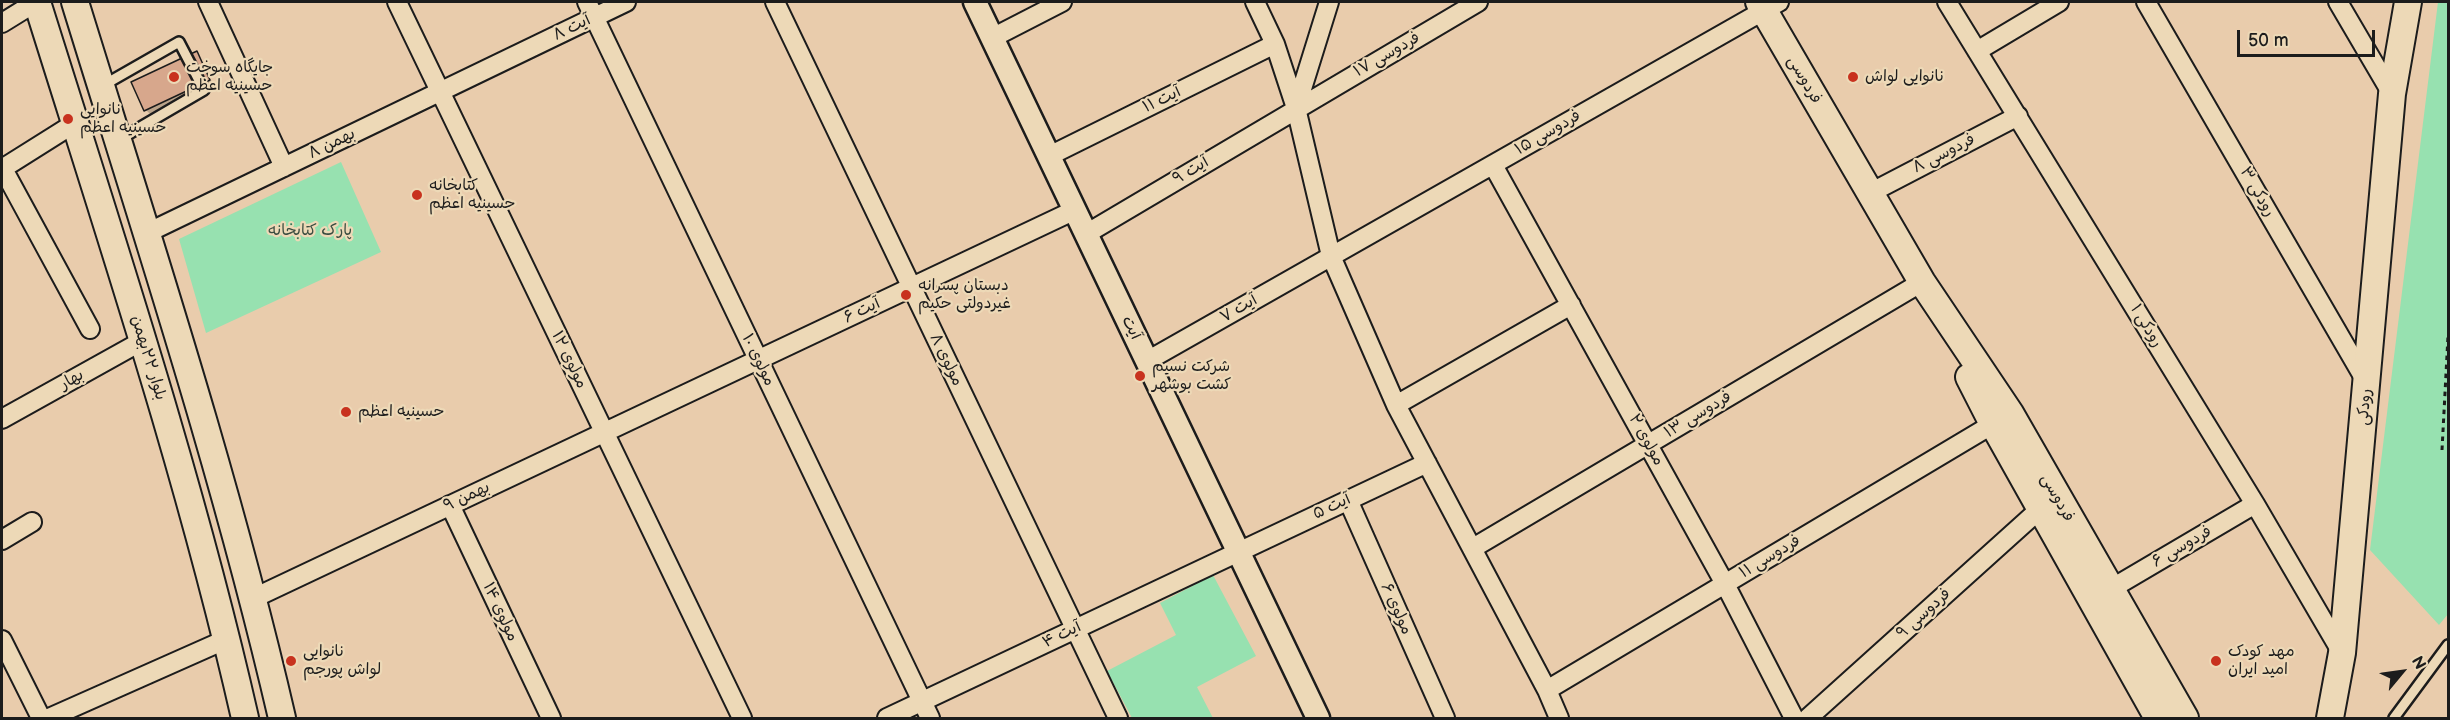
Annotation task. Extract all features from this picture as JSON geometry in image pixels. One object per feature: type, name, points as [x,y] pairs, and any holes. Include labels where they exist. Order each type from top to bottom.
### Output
[{"type":"main road","name":"بلوار ۲۲بهمن","points":[[37,2],[172,435],[227,639],[245,718]]},
{"type":"main road","points":[[75,2],[204,418],[254,598],[282,718]]},
{"type":"main road","name":"رودکی","points":[[2391,2],[2392,94]]},
{"type":"main road","name":"رودکی","points":[[2330,718],[2342,653],[2392,94],[2408,2]]},
{"type":"main road","name":"فردوسی","points":[[1767,4],[1870,193],[1923,282],[2010,413],[2109,590],[2185,718]]},
{"type":"main road","name":"فردوسی","points":[[1923,282],[1993,424],[2157,718]]},
{"type":"main road","points":[[172,435],[204,418]]},
{"type":"street","points":[[2,23],[37,2]]},
{"type":"street","points":[[208,2],[284,167]]},
{"type":"street","name":"مولوی ۱۲","points":[[397,2],[742,718]]},
{"type":"street","name":"آیت ۸","points":[[517,54],[591,9],[626,2]]},
{"type":"street","name":"مولوی ۸","points":[[775,2],[1118,718]]},
{"type":"street","name":"آیت","points":[[975,2],[1318,718]]},
{"type":"street","points":[[992,38],[1062,2]]},
{"type":"street","points":[[1255,2],[1275,44],[1296,108],[1331,256],[1396,405],[1547,690],[1559,718]]},
{"type":"street","points":[[1296,108],[1329,2]]},
{"type":"street","name":"فردوسی ۱۷","points":[[1296,108],[1478,2]]},
{"type":"street","name":"رودکی ۱","points":[[1947,2],[2255,504],[2342,653]]},
{"type":"street","points":[[1977,51],[2059,2]]},
{"type":"street","name":"رودکی ۳","points":[[2146,2],[2367,383]]},
{"type":"street","points":[[2338,2],[2392,94]]},
{"type":"street","name":"فردوسی ۱۵","points":[[1331,256],[1493,165],[1767,4]]},
{"type":"street","name":"مولوی ۱۰","points":[[591,9],[930,718]]},
{"type":"street","name":"آیت ۱۱","points":[[1048,156],[1275,44]]},
{"type":"street","name":"بهمن ۸","points":[[147,233],[517,54]]},
{"type":"street","name":"آیت ۹","points":[[1086,234],[1296,108]]},
{"type":"street","name":"فردوسی ۸","points":[[1870,193],[2018,116]]},
{"type":"street","points":[[75,123],[2,168],[90,329]]},
{"type":"street","name":"مولوی ۲","points":[[1493,165],[1725,584],[1794,718]]},
{"type":"street","name":"آیت ۶","points":[[681,396],[1074,210]]},
{"type":"street","name":"آیت ۷","points":[[1147,361],[1331,256]]},
{"type":"street","name":"فردوسی ۱۳","points":[[1473,548],[1923,282]]},
{"type":"street","points":[[1396,405],[1571,305]]},
{"type":"street","name":"بهار","points":[[2,419],[142,341]]},
{"type":"street","name":"بهمن ۹","points":[[254,598],[681,396]]},
{"type":"street","name":"فردوسی ۱۱","points":[[1547,690],[1993,424]]},
{"type":"street","name":"آیت ۵","points":[[1238,550],[1427,463]]},
{"type":"street","name":"مولوی ۶","points":[[1348,500],[1444,718]]},
{"type":"street","name":"فردوسی ۶","points":[[2109,590],[2255,504]]},
{"type":"street","name":"مولوی ۱۴","points":[[450,505],[551,718]]},
{"type":"street","name":"فردوسی ۹","points":[[1808,718],[2040,509]]},
{"type":"street","points":[[2,540],[32,522]]},
{"type":"street","name":"آیت ۴","points":[[887,718],[1238,550]]},
{"type":"street","points":[[49,718],[88,711],[227,639]]},
{"type":"street","points":[[2,640],[41,718]]},
{"type":"street","points":[[273,683],[295,718]]},
{"type":"lane","points":[[101,87],[179,42],[204,90],[118,140]]},
{"type":"lane","points":[[2394,718],[2448,645]]},
{"type":"path","points":[[2442,450],[2448,336]]},
{"type":"green space","points":[[2438,2],[2448,2],[2448,614],[2439,625],[2370,550]]},
{"type":"green space","name":"پارک کتابخانه","points":[[341,162],[381,252],[206,333],[179,239]]},
{"type":"green space","points":[[1213,575],[1256,656],[1197,687],[1213,718],[1132,718],[1107,671],[1176,635],[1160,603]]},
{"type":"building","points":[[197,51],[210,80],[144,111],[131,82]]},
{"type":"place","name":"جایگاه سوخت حسینیه اعظم","points":[[174,77]]},
{"type":"place","name":"نانوایی لواش","points":[[1853,77]]},
{"type":"place","name":"نانوایی حسینیه اعظم","points":[[68,119]]},
{"type":"place","name":"کتابخانه حسینیه اعظم","points":[[417,195]]},
{"type":"place","name":"دبستان پسرانه غیردولتی حکیم","points":[[906,295]]},
{"type":"place","name":"شرکت نسیم کشت بوشهر","points":[[1140,376]]},
{"type":"place","name":"حسینیه اعظم","points":[[346,412]]},
{"type":"place","name":"نانوایی لواش پورجم","points":[[291,661]]},
{"type":"place","name":"مهد کودک امید ایران","points":[[2216,661]]}]
